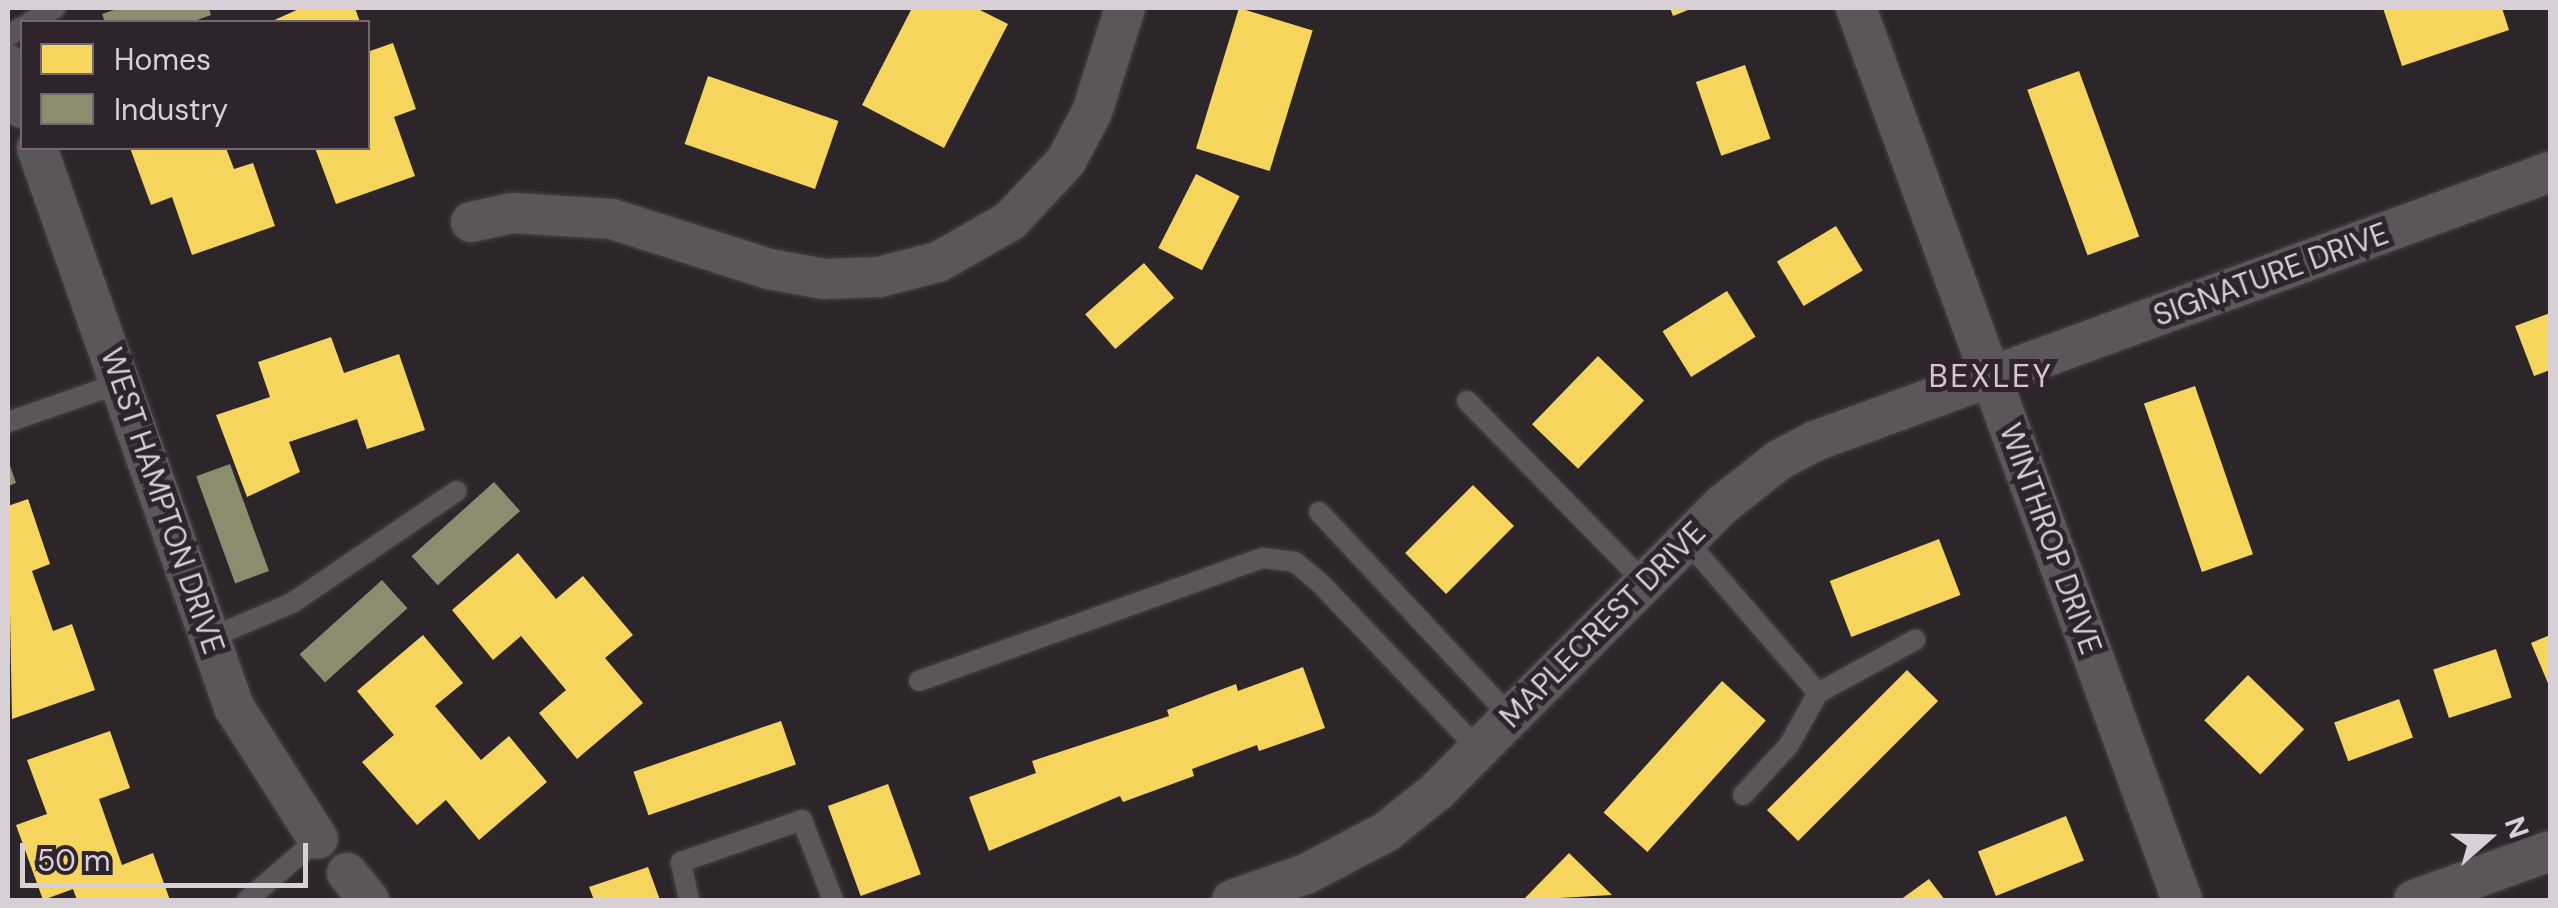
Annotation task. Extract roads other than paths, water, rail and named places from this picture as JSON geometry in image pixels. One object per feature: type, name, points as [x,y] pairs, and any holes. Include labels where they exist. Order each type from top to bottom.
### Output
[{"type":"street","points":[[471,222],[512,213],[612,218],[769,269],[824,279],[879,277],[938,262],[1010,221],[1066,161],[1092,112],[1125,8]]},
{"type":"street","name":"WINTHROP DRIVE","points":[[1856,8],[2182,900]]},
{"type":"street","points":[[8,65],[20,102]]},
{"type":"street","name":"WEST HAMPTON DRIVE","points":[[38,150],[234,707],[318,838]]},
{"type":"street","name":"SIGNATURE DRIVE","points":[[1990,376],[2550,172]]},
{"type":"street","name":"MAPLECREST DRIVE","points":[[1232,900],[1357,850],[1437,791],[1686,541],[1779,460],[1990,376]]},
{"type":"street","points":[[2414,900],[2550,852]]},
{"type":"lane","points":[[8,422],[120,383]]},
{"type":"lane","points":[[1467,401],[1645,583]]},
{"type":"lane","points":[[210,638],[292,603],[457,491]]},
{"type":"lane","points":[[1319,512],[1511,717]]},
{"type":"lane","points":[[1686,541],[1818,693]]},
{"type":"lane","points":[[919,680],[1263,558],[1295,562],[1322,584],[1478,749]]},
{"type":"lane","points":[[1742,796],[1789,744],[1818,693],[1916,640]]},
{"type":"lane","points":[[688,900],[681,862],[802,820],[833,900]]},
{"type":"lane","points":[[247,900],[318,838]]},
{"type":"district","name":"BEXLEY","points":[[1991,376]]}]
